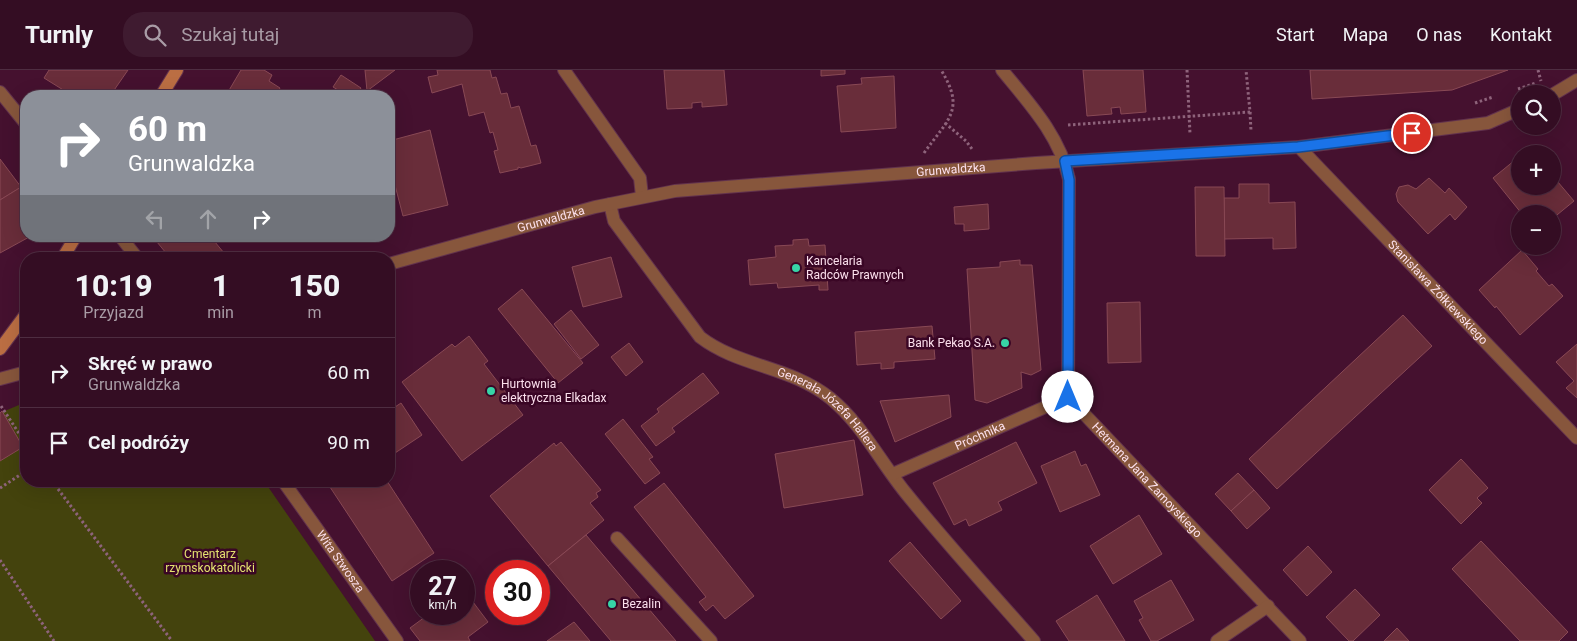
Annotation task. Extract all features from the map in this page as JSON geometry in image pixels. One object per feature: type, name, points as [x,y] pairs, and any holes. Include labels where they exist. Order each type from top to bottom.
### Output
[{"type":"street","points":[[165,90],[177,70]]},
{"type":"street","points":[[564,70],[640,178],[642,196]]},
{"type":"street","points":[[1002,70],[1040,117],[1065,161],[1069,180],[1068,397]]},
{"type":"street","points":[[1561,90],[1577,80]]},
{"type":"street","points":[[0,92],[20,117]]},
{"type":"street","name":"Grunwaldzka","points":[[395,262],[642,196],[694,190],[1065,161],[1298,147],[1488,123],[1511,113]]},
{"type":"street","name":"Stanisława Żółkiewskiego","points":[[1298,147],[1577,438]]},
{"type":"street","name":"Generała Józefa Hallera","points":[[610,204],[614,221],[700,337],[715,348],[728,354],[790,374],[811,384],[843,408],[930,522],[1034,641]]},
{"type":"street","points":[[125,242],[133,252]]},
{"type":"street","points":[[0,349],[20,322]]},
{"type":"street","points":[[0,379],[20,374]]},
{"type":"street","name":"Próchnika","points":[[892,474],[1068,397]]},
{"type":"street","name":"Hetmana Jana Zamoyskiego","points":[[1068,397],[1300,641]]},
{"type":"street","name":"Wita Stwosza","points":[[287,487],[397,641]]},
{"type":"street","points":[[618,538],[711,641]]},
{"type":"street","points":[[1217,641],[1268,606]]},
{"type":"path","points":[[924,154],[953,110],[955,102],[948,82],[940,70]]},
{"type":"path","points":[[1187,70],[1190,134]]},
{"type":"path","points":[[1067,125],[1189,114],[1250,112],[1246,70]]},
{"type":"path","points":[[1532,85],[1541,82],[1538,70]]},
{"type":"path","points":[[1467,106],[1495,97]]},
{"type":"path","points":[[945,123],[966,141],[972,150]]},
{"type":"path","points":[[1,406],[20,435]]},
{"type":"path","points":[[0,488],[20,475]]},
{"type":"path","points":[[56,487],[172,641]]},
{"type":"path","points":[[0,560],[54,641]]},
{"type":"green space","name":"Cmentarz rzymskokatolicki","points":[[20,405],[20,487],[268,487],[375,641],[0,641],[0,413]]},
{"type":"building","points":[[49,70],[128,70],[114,90],[63,90],[44,78]]},
{"type":"building","points":[[241,70],[264,70],[272,75],[269,81],[280,88],[279,90],[229,90]]},
{"type":"building","points":[[365,70],[395,70],[368,90]]},
{"type":"building","points":[[437,70],[490,70],[492,78],[496,77],[501,94],[507,93],[511,108],[519,106],[531,146],[536,145],[541,163],[518,167],[518,169],[500,173],[494,151],[498,150],[493,132],[490,133],[484,112],[469,116],[462,84],[432,93],[428,77],[438,75]]},
{"type":"building","points":[[664,70],[724,70],[727,105],[702,107],[702,102],[692,103],[692,108],[667,109]]},
{"type":"building","points":[[821,70],[845,70],[845,74],[821,76]]},
{"type":"building","points":[[1083,70],[1143,70],[1146,112],[1121,114],[1120,107],[1111,108],[1112,114],[1087,116]]},
{"type":"building","points":[[1310,70],[1508,70],[1452,90],[1312,99]]},
{"type":"building","points":[[341,75],[361,88],[360,90],[338,90],[333,87]]},
{"type":"building","points":[[894,76],[896,128],[841,132],[837,86],[862,84],[861,78]]},
{"type":"building","points":[[430,130],[448,205],[403,216],[395,185],[395,139]]},
{"type":"building","points":[[0,159],[20,188],[0,200]]},
{"type":"building","points":[[1511,163],[1511,195],[1561,195],[1561,186],[1574,201],[1561,212],[1561,205],[1515,205],[1493,178]]},
{"type":"building","points":[[1429,178],[1445,193],[1449,188],[1467,207],[1455,220],[1450,214],[1428,234],[1398,202],[1396,194],[1399,187],[1408,185],[1416,189]]},
{"type":"building","points":[[1239,184],[1269,184],[1269,203],[1295,202],[1296,248],[1273,249],[1273,238],[1224,239],[1224,198],[1239,198]]},
{"type":"building","points":[[1195,187],[1224,187],[1225,256],[1196,256]]},
{"type":"building","points":[[20,188],[20,242],[0,253],[0,200]]},
{"type":"building","points":[[988,204],[989,229],[964,231],[964,224],[955,224],[954,207]]},
{"type":"building","points":[[808,239],[809,246],[825,245],[828,290],[819,290],[819,285],[778,288],[777,283],[750,285],[748,260],[776,257],[775,246],[793,245],[793,240]]},
{"type":"building","points":[[157,242],[215,242],[223,252],[165,252]]},
{"type":"building","points":[[1517,255],[1526,255],[1538,269],[1536,271],[1549,286],[1552,284],[1563,296],[1520,335],[1496,306],[1495,308],[1479,290]]},
{"type":"building","points":[[611,257],[622,297],[583,307],[572,267]]},
{"type":"building","name":"Bank Pekao S.A.","points":[[1020,260],[1020,265],[1032,265],[1041,370],[1031,375],[1021,372],[1022,388],[987,403],[975,400],[967,269],[1000,267],[1000,262]]},
{"type":"building","points":[[522,289],[583,363],[558,383],[498,309]]},
{"type":"building","points":[[1140,302],[1141,362],[1108,363],[1107,303]]},
{"type":"building","points":[[571,310],[599,345],[581,359],[554,324]]},
{"type":"building","points":[[1403,315],[1432,346],[1277,489],[1249,459]]},
{"type":"building","points":[[932,326],[935,359],[894,362],[894,368],[881,369],[881,363],[857,365],[855,332]]},
{"type":"building","points":[[469,336],[488,361],[484,364],[523,415],[462,461],[402,382],[452,344],[455,347]]},
{"type":"building","points":[[629,343],[643,362],[626,376],[611,357]]},
{"type":"building","points":[[1577,344],[1577,398],[1566,388],[1574,381],[1556,362]]},
{"type":"building","points":[[703,373],[719,393],[672,428],[675,432],[656,446],[641,426],[659,412],[657,409]]},
{"type":"building","points":[[949,395],[951,417],[895,442],[880,401]]},
{"type":"building","points":[[401,403],[422,435],[395,453],[395,407]]},
{"type":"building","points":[[2,411],[20,442],[20,449],[0,461],[0,413]]},
{"type":"building","points":[[623,419],[653,457],[649,459],[660,473],[645,484],[605,434]]},
{"type":"building","points":[[854,440],[863,495],[784,508],[775,454]]},
{"type":"building","points":[[561,442],[601,490],[596,493],[598,497],[590,503],[604,520],[550,564],[550,560],[543,560],[490,496],[554,443],[556,446]]},
{"type":"building","points":[[1016,442],[1037,483],[998,502],[1002,510],[969,526],[966,519],[954,525],[933,483]]},
{"type":"building","points":[[1075,451],[1081,466],[1086,464],[1100,495],[1060,512],[1041,466]]},
{"type":"building","points":[[1461,459],[1488,488],[1477,498],[1482,503],[1461,524],[1429,490]]},
{"type":"building","points":[[1238,473],[1254,490],[1231,511],[1215,494]]},
{"type":"building","points":[[664,483],[754,596],[725,619],[713,605],[706,611],[699,602],[706,597],[634,507]]},
{"type":"building","points":[[330,487],[391,487],[434,553],[424,560],[410,560],[410,569],[392,581]]},
{"type":"building","points":[[1254,490],[1270,508],[1247,529],[1231,511]]},
{"type":"building","points":[[1139,515],[1162,554],[1113,584],[1090,546]]},
{"type":"building","name":"Bezalin","points":[[586,535],[676,641],[611,641],[550,568],[550,564]]},
{"type":"building","points":[[1481,541],[1568,632],[1559,641],[1520,641],[1452,569]]},
{"type":"building","points":[[910,542],[961,601],[941,619],[889,561]]},
{"type":"building","points":[[1308,546],[1332,572],[1307,596],[1283,570]]},
{"type":"building","points":[[1171,580],[1194,620],[1157,641],[1151,641],[1139,620],[1143,618],[1134,601]]},
{"type":"building","points":[[1355,589],[1380,615],[1353,641],[1349,641],[1326,617]]},
{"type":"building","points":[[1097,595],[1125,641],[1069,641],[1056,621]]},
{"type":"building","points":[[475,605],[485,618],[485,624],[468,637],[470,641],[420,641],[410,628],[414,625],[475,625]]},
{"type":"building","points":[[574,622],[590,641],[547,641]]},
{"type":"building","points":[[1397,628],[1409,641],[1384,641]]},
{"type":"place","name":"Kancelaria Radców Prawnych","points":[[796,268]]},
{"type":"place","name":"Bank Pekao S.A.","points":[[1005,343]]},
{"type":"place","name":"Hurtownia elektryczna Elkadax","points":[[491,391]]},
{"type":"place","name":"Bezalin","points":[[612,604]]},
{"type":"route","points":[[1068,397],[1069,180],[1065,161],[1298,147],[1412,133]]}]
